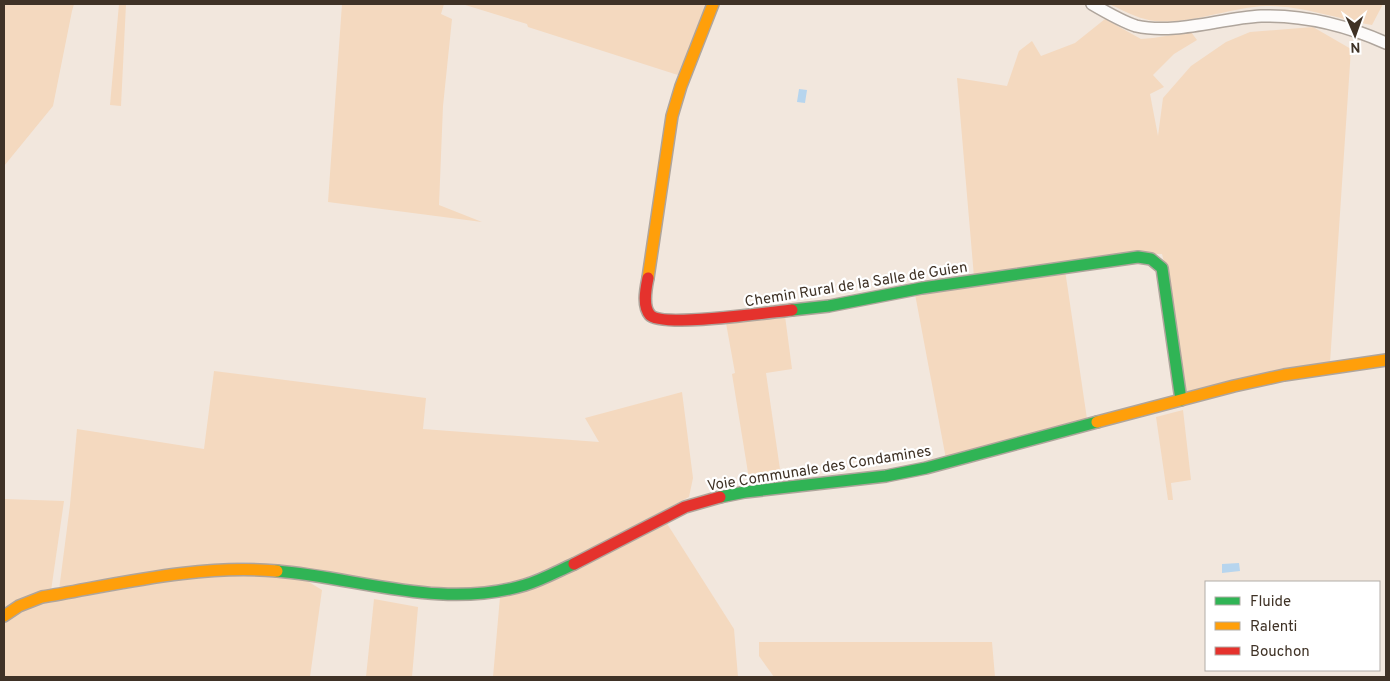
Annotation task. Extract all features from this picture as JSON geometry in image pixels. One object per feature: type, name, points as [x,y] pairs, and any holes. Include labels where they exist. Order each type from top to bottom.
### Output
[{"type":"street","name":"Chemin Rural de la Salle de Guien","points":[[713,4],[681,86],[672,116],[646,289],[646,306],[650,315],[658,320],[710,320],[829,306],[922,288],[1090,263],[1138,257],[1151,259],[1162,268],[1181,400]]},
{"type":"street","points":[[1092,4],[1136,26],[1180,27],[1235,18],[1292,16],[1325,21],[1352,29],[1386,43]]},
{"type":"street","name":"Voie Communale des Condamines","points":[[4,616],[19,606],[42,598],[221,568],[281,571],[425,594],[473,594],[499,591],[526,585],[561,570],[684,507],[715,498],[745,492],[886,476],[926,468],[1234,386],[1280,376],[1386,360]]},
{"type":"shaded area","points":[[4,4],[74,4],[53,106],[4,166]]},
{"type":"shaded area","points":[[119,4],[126,4],[121,106],[110,105]]},
{"type":"shaded area","points":[[342,4],[444,4],[441,14],[452,19],[443,106],[439,205],[482,222],[328,202]]},
{"type":"shaded area","points":[[462,4],[707,4],[681,76]]},
{"type":"shaded area","points":[[1109,4],[1383,4],[1372,25],[1278,6],[1252,7],[1188,20],[1158,21],[1136,16]]},
{"type":"shaded area","points":[[1105,19],[1141,39],[1191,32],[1197,40],[1174,54],[1153,75],[1164,87],[1150,94],[1158,136],[1163,98],[1191,66],[1226,42],[1250,32],[1313,27],[1351,49],[1330,363],[1190,394],[1184,388],[1162,254],[1137,254],[974,277],[957,78],[1007,86],[1019,51],[1032,41],[1041,56],[1075,43]]},
{"type":"shaded area","points":[[1065,270],[1087,419],[946,459],[915,294]]},
{"type":"shaded area","points":[[785,316],[792,369],[766,373],[782,483],[750,485],[732,374],[735,373],[726,323]]},
{"type":"shaded area","points":[[214,371],[426,398],[423,429],[599,442],[585,418],[682,392],[693,478],[689,497],[573,558],[520,580],[467,590],[422,589],[244,562],[59,590],[77,429],[204,449]]},
{"type":"shaded area","points":[[1183,410],[1191,480],[1171,483],[1173,500],[1168,500],[1156,417]]},
{"type":"shaded area","points":[[4,499],[64,501],[51,591],[4,610]]},
{"type":"shaded area","points":[[666,522],[734,629],[738,677],[493,677],[500,597]]},
{"type":"shaded area","points":[[211,574],[304,579],[322,590],[310,677],[4,677],[4,623],[34,605]]},
{"type":"shaded area","points":[[374,599],[418,607],[412,677],[366,677]]},
{"type":"shaded area","points":[[759,642],[992,642],[995,677],[774,677],[759,656]]},
{"type":"water","points":[[799,89],[807,90],[805,103],[797,102]]},
{"type":"water","points":[[1239,563],[1240,571],[1222,573],[1222,564]]},
{"type":"traffic: fast","points":[[792,310],[829,306],[922,288],[1138,257],[1151,259],[1162,268],[1181,400]]},
{"type":"traffic: fast","points":[[720,497],[745,492],[886,476],[926,468],[1097,422]]},
{"type":"traffic: fast","points":[[277,571],[401,590],[463,594],[494,592],[525,585],[574,564]]},
{"type":"traffic: slow","points":[[648,278],[672,116],[681,86],[713,4]]},
{"type":"traffic: slow","points":[[1097,422],[1234,386],[1284,375],[1386,360]]},
{"type":"traffic: slow","points":[[4,616],[19,606],[42,597],[159,576],[218,570],[277,571]]},
{"type":"traffic: jam","points":[[648,278],[645,297],[646,307],[650,315],[659,319],[695,320],[792,310]]},
{"type":"traffic: jam","points":[[574,564],[685,507],[720,497]]}]
